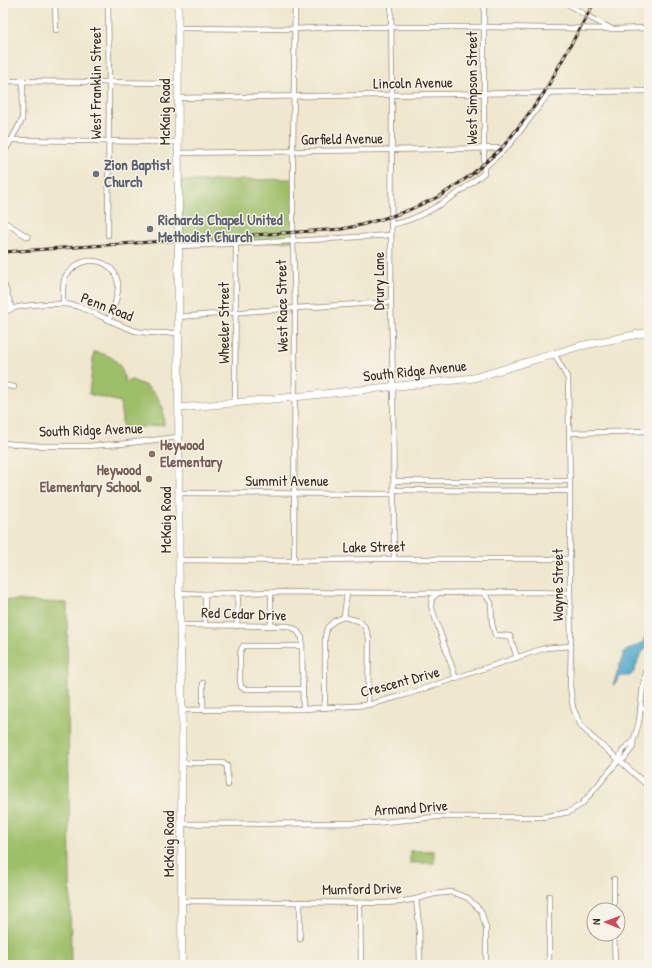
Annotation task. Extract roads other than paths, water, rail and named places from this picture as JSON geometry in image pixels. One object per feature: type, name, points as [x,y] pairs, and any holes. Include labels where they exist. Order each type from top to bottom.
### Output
[{"type":"street","points":[[55,3],[56,30]]},
{"type":"street","name":"West Franklin Street","points":[[108,3],[108,235]]},
{"type":"street","name":"McKaig Road","points":[[178,3],[178,317],[180,408],[179,560],[182,710],[182,965]]},
{"type":"street","name":"West Race Street","points":[[294,561],[295,308],[293,241],[293,96],[295,3]]},
{"type":"street","name":"Drury Lane","points":[[391,3],[391,302],[394,559]]},
{"type":"street","name":"West Simpson Street","points":[[391,225],[409,220],[427,212],[452,198],[484,174],[484,3]]},
{"type":"street","points":[[566,3],[612,29]]},
{"type":"street","points":[[178,28],[649,28]]},
{"type":"street","points":[[3,82],[178,83]]},
{"type":"street","points":[[3,155],[22,120],[23,82]]},
{"type":"street","name":"Lincoln Avenue","points":[[178,98],[649,91]]},
{"type":"street","points":[[484,168],[506,148],[549,93]]},
{"type":"street","points":[[11,140],[178,142]]},
{"type":"street","name":"Garfield Avenue","points":[[178,153],[484,147],[506,148]]},
{"type":"street","points":[[3,221],[28,237]]},
{"type":"street","points":[[179,246],[391,236]]},
{"type":"street","name":"Wheeler Street","points":[[235,402],[236,243]]},
{"type":"street","points":[[63,304],[65,276],[74,267],[84,262],[102,262],[109,266],[115,274],[118,282],[114,306],[108,320]]},
{"type":"street","points":[[3,281],[12,309]]},
{"type":"street","points":[[178,317],[391,302]]},
{"type":"street","name":"Penn Road","points":[[3,313],[12,309],[29,306],[63,304],[76,306],[126,328],[144,332],[179,333]]},
{"type":"street","name":"South Ridge Avenue","points":[[180,408],[474,378],[580,346],[649,332]]},
{"type":"street","name":"Wayne Street","points":[[554,353],[568,379],[570,481],[570,686],[573,708],[581,726],[649,787]]},
{"type":"street","points":[[3,385],[14,387]]},
{"type":"street","points":[[569,433],[649,431]]},
{"type":"street","name":"South Ridge Avenue","points":[[3,443],[41,446],[86,446],[179,438]]},
{"type":"street","points":[[394,481],[570,481]]},
{"type":"street","name":"Summit Avenue","points":[[180,493],[295,494],[570,491]]},
{"type":"street","name":"Lake Street","points":[[179,560],[294,561],[394,559],[570,559]]},
{"type":"street","points":[[237,626],[238,592]]},
{"type":"street","points":[[271,592],[271,626]]},
{"type":"street","points":[[483,592],[491,603],[492,623],[495,635],[510,636],[517,658]]},
{"type":"street","points":[[180,593],[570,593]]},
{"type":"street","points":[[344,617],[346,593]]},
{"type":"street","points":[[438,593],[432,598],[431,606],[456,679]]},
{"type":"street","points":[[205,594],[205,625]]},
{"type":"street","points":[[325,708],[325,637],[327,628],[334,621],[344,617],[359,621],[365,627],[369,638],[368,705]]},
{"type":"street","name":"Red Cedar Drive","points":[[180,625],[289,626],[295,629],[302,638],[303,709]]},
{"type":"street","points":[[302,646],[243,646],[240,654],[240,674],[241,687],[245,689],[303,689]]},
{"type":"street","name":"Crescent Drive","points":[[182,710],[303,709],[368,705],[456,679],[545,648],[571,646]]},
{"type":"street","name":"Armand Drive","points":[[182,824],[374,823],[436,817],[543,818],[569,812],[582,804],[620,760],[624,759],[633,747],[639,722],[643,686],[649,667]]},
{"type":"street","points":[[203,683],[203,710]]},
{"type":"street","points":[[640,708],[649,710]]},
{"type":"street","points":[[181,763],[223,763],[227,766],[228,784]]},
{"type":"street","points":[[614,879],[614,902]]},
{"type":"street","name":"Mumford Drive","points":[[182,901],[399,902],[434,894],[452,892],[468,898],[481,911],[486,928],[486,965]]},
{"type":"street","points":[[549,896],[549,965]]},
{"type":"street","points":[[416,899],[419,924],[420,965]]},
{"type":"street","points":[[300,902],[300,939]]},
{"type":"street","points":[[360,903],[361,965]]},
{"type":"street","points":[[614,942],[615,965]]},
{"type":"water","points":[[649,630],[649,645],[640,655],[634,672],[630,676],[621,676],[613,686],[624,652],[643,642]]},
{"type":"railway","points":[[3,252],[342,229],[361,225],[409,210],[440,196],[471,175],[502,148],[544,93],[594,3]]},
{"type":"place","name":"Zion Baptist Church","points":[[96,174]]},
{"type":"place","name":"Richards Chapel United Methodist Church","points":[[150,229]]},
{"type":"place","name":"Heywood Elementary","points":[[152,454]]},
{"type":"place","name":"Heywood Elementary School","points":[[149,479]]}]
